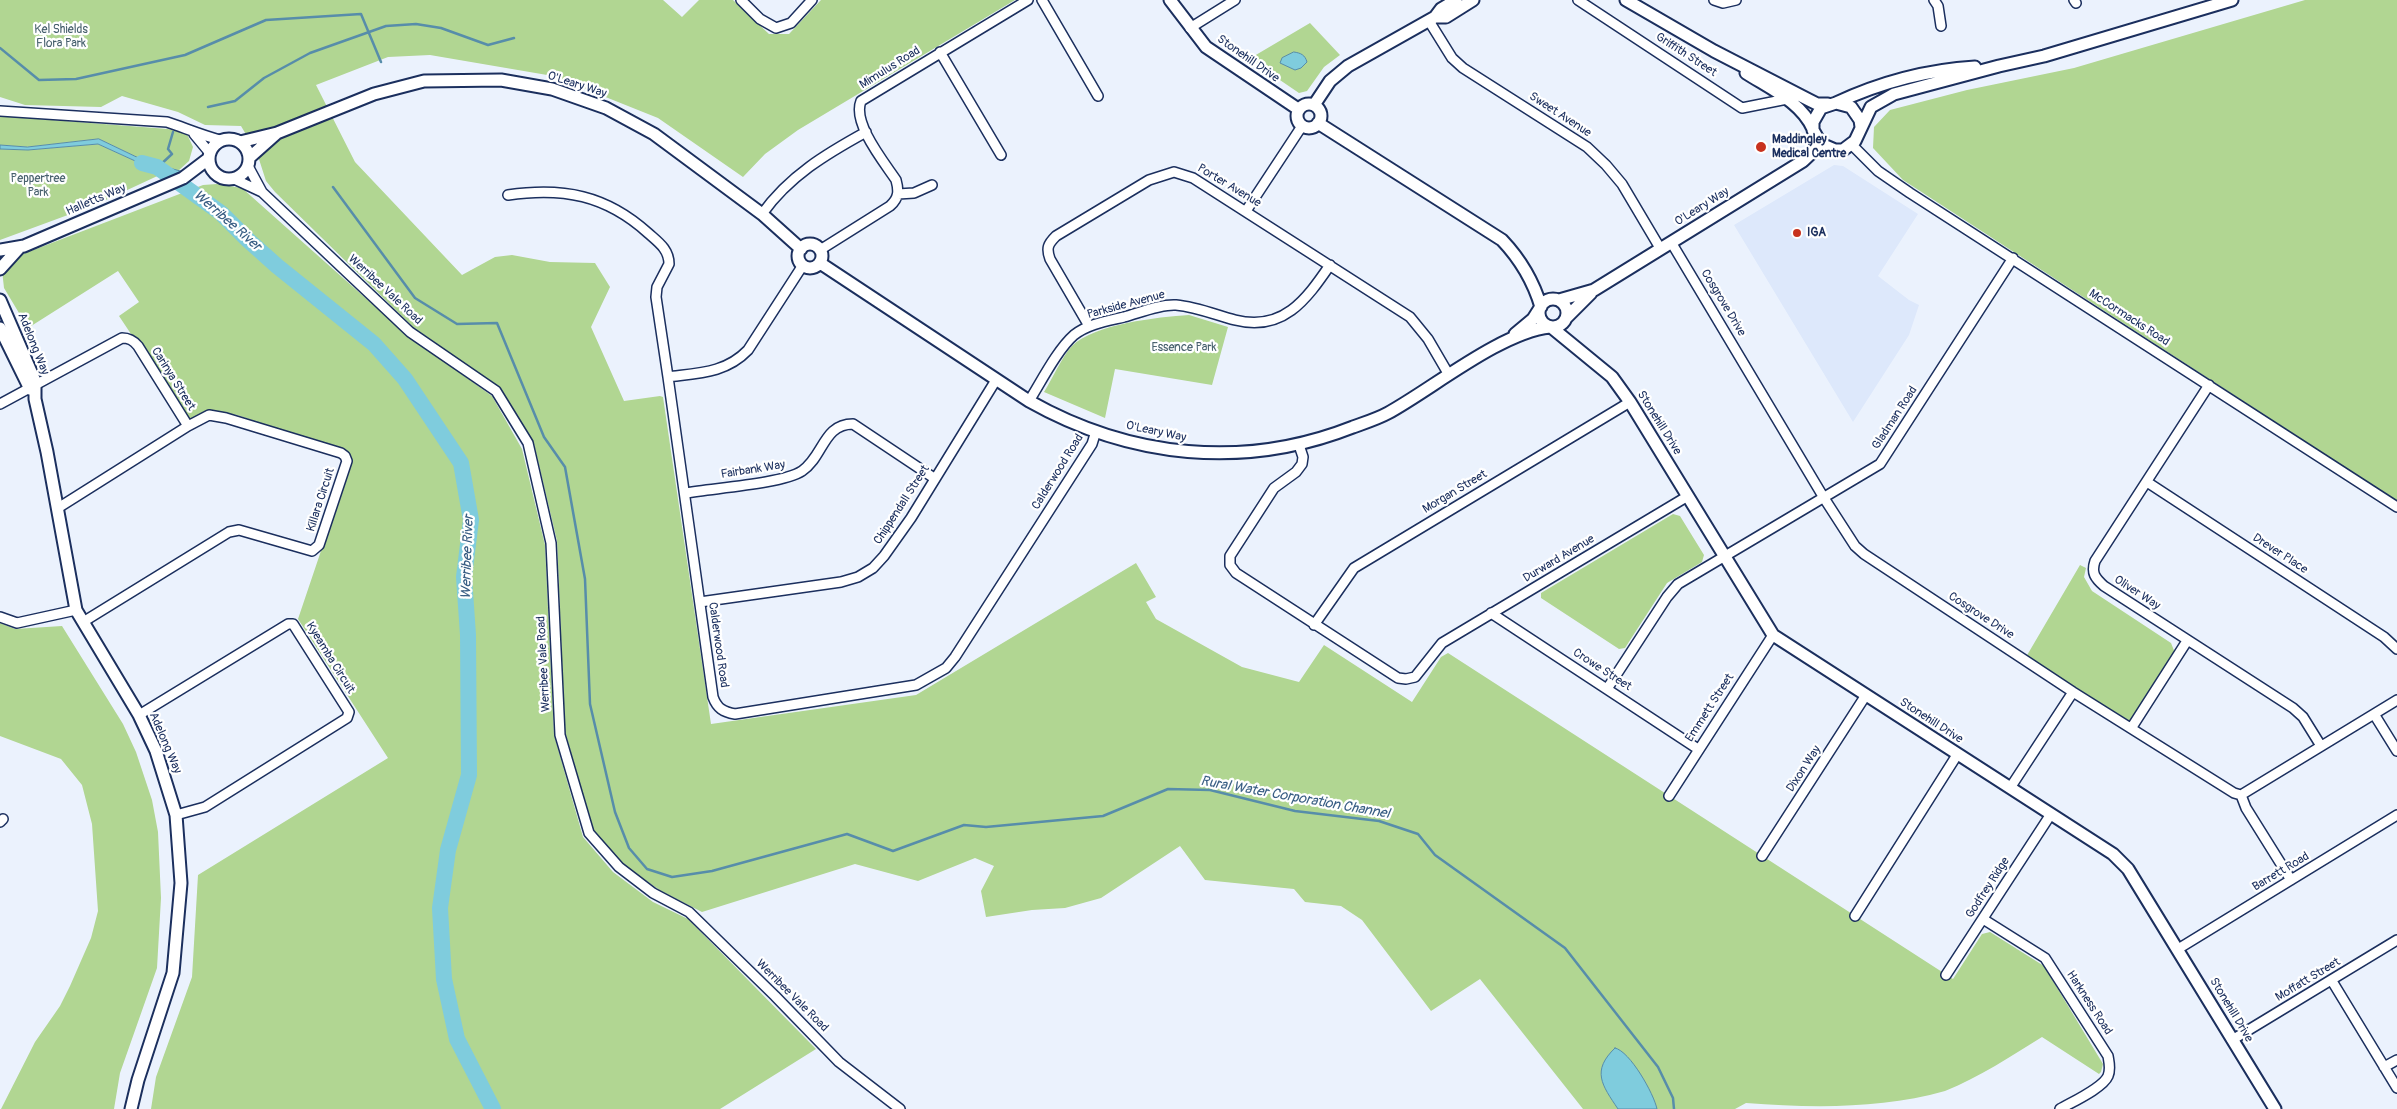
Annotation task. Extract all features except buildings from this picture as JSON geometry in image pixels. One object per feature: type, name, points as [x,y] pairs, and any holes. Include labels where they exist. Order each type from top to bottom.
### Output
[{"type":"street","points":[[741,0],[760,19],[776,28],[791,23],[812,0]]},
{"type":"street","name":"Mimulus Road","points":[[898,194],[896,180],[866,132],[860,118],[861,101],[1028,0]]},
{"type":"street","points":[[1042,0],[1098,96]]},
{"type":"street","name":"Stonehill Drive","points":[[1170,0],[1190,28],[1218,58],[1298,109]]},
{"type":"street","points":[[1190,28],[1235,0]]},
{"type":"street","points":[[1314,105],[1330,81],[1348,66],[1432,19],[1441,9],[1456,0]]},
{"type":"street","points":[[1432,19],[1446,17],[1474,0]]},
{"type":"street","name":"Griffith Street","points":[[1578,0],[1742,108],[1787,100]]},
{"type":"street","name":"Griffith Street","points":[[1626,0],[1714,51],[1809,100],[1817,104],[1832,103]]},
{"type":"street","points":[[1714,0],[1723,2],[1736,0]]},
{"type":"street","points":[[1934,0],[1938,6],[1941,26]]},
{"type":"street","points":[[1999,66],[1942,69],[1906,76],[1872,86],[1832,103],[1816,115],[1813,130],[1821,144],[1835,150],[1842,150],[1852,145],[1859,135],[1871,107],[1894,94],[2044,56],[2232,0]]},
{"type":"street","name":"Sweet Avenue","points":[[1432,19],[1452,58],[1463,68],[1586,148],[1606,166],[1622,184],[1660,248]]},
{"type":"street","name":"Griffith Street","points":[[1714,51],[1798,106],[1808,117],[1813,130]]},
{"type":"street","points":[[940,52],[1001,155]]},
{"type":"street","name":"O'Leary Way","points":[[240,142],[277,133],[374,94],[424,81],[501,80],[552,89],[606,108],[654,134],[762,214],[802,249]]},
{"type":"street","points":[[1832,103],[1851,107],[1860,120],[1861,127]]},
{"type":"street","points":[[1307,104],[1314,105],[1321,115],[1318,123],[1310,128],[1302,126],[1297,118],[1298,109],[1307,104]]},
{"type":"street","points":[[0,111],[167,122],[186,128],[194,134],[208,156],[209,166],[216,176],[228,180],[240,176],[248,162],[248,152],[240,142],[194,134]]},
{"type":"street","points":[[1318,123],[1502,240],[1518,256],[1529,274],[1540,307],[1540,318],[1550,327]]},
{"type":"street","points":[[1246,211],[1302,126]]},
{"type":"street","points":[[762,214],[781,188],[802,172],[866,132]]},
{"type":"street","name":"O'Leary Way","points":[[248,162],[277,133]]},
{"type":"street","points":[[208,156],[220,140]]},
{"type":"street","name":"O'Leary Way","points":[[1594,290],[1803,161],[1821,144]]},
{"type":"street","name":"McCormacks Road","points":[[1852,145],[1878,171],[2397,507]]},
{"type":"street","name":"Halletts Way","points":[[183,178],[208,156]]},
{"type":"street","name":"Werribee Vale Road","points":[[248,162],[262,192]]},
{"type":"street","name":"Porter Avenue","points":[[1089,326],[1050,259],[1047,250],[1048,244],[1056,236],[1149,180],[1174,172],[1194,178],[1410,317],[1428,339],[1449,375]]},
{"type":"street","name":"Halletts Way","points":[[19,248],[183,178],[205,175],[216,176]]},
{"type":"street","name":"Werribee Vale Road","points":[[234,179],[262,192],[410,332],[496,391],[528,443],[551,543],[560,735],[589,833],[619,867],[653,893],[689,912],[776,996],[839,1062],[900,1109]]},
{"type":"street","points":[[820,250],[890,206],[898,194],[914,193],[932,185]]},
{"type":"street","name":"Calderwood Road","points":[[508,195],[549,191],[584,197],[610,205],[633,220],[664,248],[669,258],[667,269],[657,287],[656,297],[686,493],[713,697],[716,704],[725,713],[735,714],[916,685],[946,668],[955,657],[1092,444],[1096,431]]},
{"type":"street","name":"Cosgrove Drive","points":[[1671,242],[1824,498],[1855,546],[1864,554],[2072,692],[2132,727],[2234,793],[2241,795]]},
{"type":"street","points":[[810,244],[820,250],[822,256],[820,263],[814,268],[802,265],[798,256],[802,249],[810,244]]},
{"type":"street","points":[[0,250],[19,248]]},
{"type":"street","points":[[0,269],[19,248]]},
{"type":"street","name":"Gladman Road","points":[[1607,689],[1672,590],[1724,556],[1880,464],[2013,258]]},
{"type":"street","name":"O'Leary Way","points":[[820,263],[996,380],[1055,416],[1096,431],[1176,452],[1230,455],[1299,445],[1328,437],[1386,414],[1508,340]]},
{"type":"street","points":[[668,377],[715,371],[740,359],[748,350],[802,265]]},
{"type":"street","name":"Parkside Avenue","points":[[1029,401],[1063,348],[1074,336],[1089,326],[1174,305],[1201,309],[1238,320],[1252,322],[1276,318],[1287,314],[1303,302],[1330,265]]},
{"type":"street","points":[[1529,274],[1565,305],[1572,338],[1578,350]]},
{"type":"street","points":[[1508,340],[1533,319],[1547,300],[1557,300],[1594,290]]},
{"type":"street","points":[[1508,340],[1540,328],[1561,325],[1594,290]]},
{"type":"street","name":"Adelong Way","points":[[0,300],[35,382],[33,391]]},
{"type":"street","name":"Stonehill Drive","points":[[1550,327],[1612,377],[1630,402],[1773,635],[2113,854],[2128,869],[2275,1109]]},
{"type":"street","name":"Adelong Way","points":[[0,328],[33,391],[58,508],[76,610],[138,715],[156,751],[176,815],[181,883],[174,974],[138,1080],[131,1109]]},
{"type":"street","name":"Carinya Street","points":[[33,391],[122,338],[126,338],[132,340],[138,346],[188,426]]},
{"type":"street","name":"Chippendall Street","points":[[700,602],[823,585],[858,577],[873,568],[911,518],[996,380]]},
{"type":"street","name":"Oliver Way","points":[[2209,385],[2095,561],[2092,570],[2096,578],[2104,586],[2293,708],[2303,717],[2320,746]]},
{"type":"street","points":[[0,404],[33,391]]},
{"type":"street","name":"Morgan Street","points":[[1314,625],[1354,568],[1630,402]]},
{"type":"street","name":"Killara Circuit","points":[[58,508],[188,426],[209,415],[236,420],[340,452],[347,461],[319,545],[312,551],[238,530],[229,532],[83,622]]},
{"type":"street","name":"Fairbank Way","points":[[686,493],[790,478],[809,465],[832,430],[844,424],[853,424],[934,478]]},
{"type":"street","points":[[1299,445],[1303,457],[1302,464],[1296,472],[1274,488],[1230,556],[1230,565],[1236,573],[1314,625]]},
{"type":"street","name":"Drever Place","points":[[2147,482],[2384,637],[2397,649]]},
{"type":"street","name":"Durward Avenue","points":[[1314,625],[1390,674],[1406,679],[1415,677],[1442,644],[1688,496]]},
{"type":"street","points":[[0,617],[17,623],[76,610]]},
{"type":"street","name":"Crowe Street","points":[[1491,613],[1698,749]]},
{"type":"street","name":"Kyeamba Circuit","points":[[138,715],[288,624],[293,624],[349,712],[347,718],[205,807],[176,815]]},
{"type":"street","name":"Emmett Street","points":[[1669,796],[1773,635]]},
{"type":"street","points":[[2132,727],[2187,641]]},
{"type":"street","points":[[2010,788],[2072,692]]},
{"type":"street","name":"Dixon Way","points":[[1762,856],[1866,696]]},
{"type":"street","points":[[2291,880],[2246,808],[2241,795],[2397,700]]},
{"type":"street","points":[[2374,714],[2397,751]]},
{"type":"street","points":[[1855,916],[1958,755]]},
{"type":"street","name":"Godfrey Ridge","points":[[1946,975],[2051,814]]},
{"type":"street","name":"Barrett Road","points":[[2178,949],[2397,816]]},
{"type":"street","name":"Harkness Road","points":[[1984,919],[2045,958],[2108,1056],[2110,1066],[2108,1076],[2101,1084],[2060,1109]]},
{"type":"street","name":"Moffatt Street","points":[[2232,1040],[2397,940]]},
{"type":"street","points":[[2332,981],[2397,1088]]},
{"type":"street","points":[[2384,1067],[2397,1060]]},
{"type":"shaded area","points":[[1834,165],[1843,166],[1918,214],[1878,276],[1909,300],[1919,305],[1909,335],[1853,422],[1734,225]]},
{"type":"green space","name":"Kel Shields Flora Park","points":[[0,0],[663,0],[682,17],[699,0],[733,0],[769,34],[789,34],[821,0],[1015,0],[798,130],[765,154],[743,177],[658,118],[553,76],[430,55],[388,57],[316,85],[355,162],[462,275],[495,257],[512,255],[550,262],[595,263],[610,287],[591,327],[624,401],[663,397],[711,724],[916,695],[1136,563],[1156,597],[1146,602],[1156,619],[1242,667],[1299,682],[1324,645],[1412,702],[1441,657],[1448,653],[1953,979],[1982,934],[1990,932],[2044,966],[2103,1064],[2101,1072],[2099,1074],[2042,1037],[1995,1066],[1945,1091],[1896,1101],[1847,1106],[1796,1106],[1746,1103],[1735,1109],[1583,1109],[1480,979],[1431,1011],[1362,920],[1341,906],[1305,902],[1294,889],[1205,880],[1180,846],[1101,898],[1065,908],[1032,910],[986,917],[981,891],[994,866],[975,858],[918,881],[855,864],[702,912],[661,891],[622,864],[593,831],[565,731],[557,541],[534,444],[501,389],[413,327],[275,192],[266,181],[257,153],[241,126],[205,125],[178,112],[122,96],[101,107],[25,105],[0,97]]},
{"type":"green space","points":[[2305,0],[2397,0],[2397,501],[1903,180],[1873,148],[1874,127],[1890,110],[1967,90],[2074,68]]},
{"type":"green space","points":[[1310,23],[1340,55],[1324,67],[1307,91],[1299,93],[1249,59]]},
{"type":"green space","points":[[0,116],[168,129],[187,134],[193,147],[189,161],[178,171],[147,162],[99,139],[27,147],[0,145]]},
{"type":"green space","name":"Peppertree Park","points":[[98,144],[144,165],[166,172],[95,205],[0,240],[0,149],[28,150]]},
{"type":"green space","points":[[217,184],[242,188],[407,335],[492,396],[522,449],[545,545],[554,735],[583,837],[613,872],[653,902],[688,919],[816,1049],[720,1109],[151,1109],[156,1077],[192,977],[198,875],[388,758],[298,619],[351,462],[345,451],[237,415],[208,410],[189,421],[119,316],[139,302],[118,271],[28,328],[4,288],[2,270],[15,257],[203,185]]},
{"type":"green space","name":"Essence Park","points":[[1189,315],[1228,327],[1212,385],[1115,369],[1105,418],[1044,392],[1068,351],[1082,338],[1095,332],[1127,323]]},
{"type":"green space","points":[[1673,514],[1680,516],[1704,555],[1702,562],[1667,583],[1625,648],[1619,649],[1541,598],[1541,593]]},
{"type":"green space","points":[[2080,565],[2086,568],[2084,577],[2092,591],[2171,643],[2175,653],[2135,717],[2129,721],[2123,720],[2026,657]]},
{"type":"green space","points":[[0,623],[15,629],[62,626],[123,724],[136,752],[152,800],[158,832],[161,898],[157,968],[120,1073],[114,1109],[1,1109],[35,1042],[60,1006],[70,986],[91,938],[98,911],[92,824],[82,785],[61,759],[0,736]]},
{"type":"water","points":[[1294,52],[1302,55],[1307,62],[1301,68],[1295,70],[1280,63],[1282,58]]},
{"type":"water","points":[[99,139],[147,162],[184,172],[182,176],[144,165],[98,144],[28,150],[0,149],[0,145],[27,147]]},
{"type":"water","points":[[1615,1048],[1621,1051],[1634,1065],[1646,1084],[1657,1109],[1618,1109],[1607,1093],[1601,1078],[1603,1064]]},
{"type":"waterway","name":"Rural Water Corporation Channel","points":[[0,48],[39,80],[76,79],[185,55],[266,20],[361,14],[381,62]]},
{"type":"waterway","points":[[208,107],[235,101],[264,78],[310,53],[386,26],[416,24],[441,28],[488,45],[514,38]]},
{"type":"waterway","points":[[158,167],[172,154],[168,149],[173,132]]},
{"type":"waterway","name":"Werribee River","points":[[142,163],[157,167],[221,213],[277,266],[374,344],[405,379],[461,463],[471,520],[464,577],[468,635],[469,775],[448,850],[440,908],[444,979],[457,1039],[493,1109]]},
{"type":"waterway","name":"Rural Water Corporation Channel","points":[[333,187],[415,298],[457,324],[497,323],[544,437],[565,467],[585,579],[590,704],[615,812],[629,848],[647,869],[672,877],[712,871],[847,834],[893,851],[964,825],[986,827],[1103,816],[1168,789],[1210,790],[1295,811],[1379,821],[1418,834],[1435,855],[1565,948],[1658,1067],[1673,1098],[1674,1109]]},
{"type":"place","name":"Maddingley Medical Centre","points":[[1761,147]]},
{"type":"place","name":"IGA","points":[[1797,233]]}]
